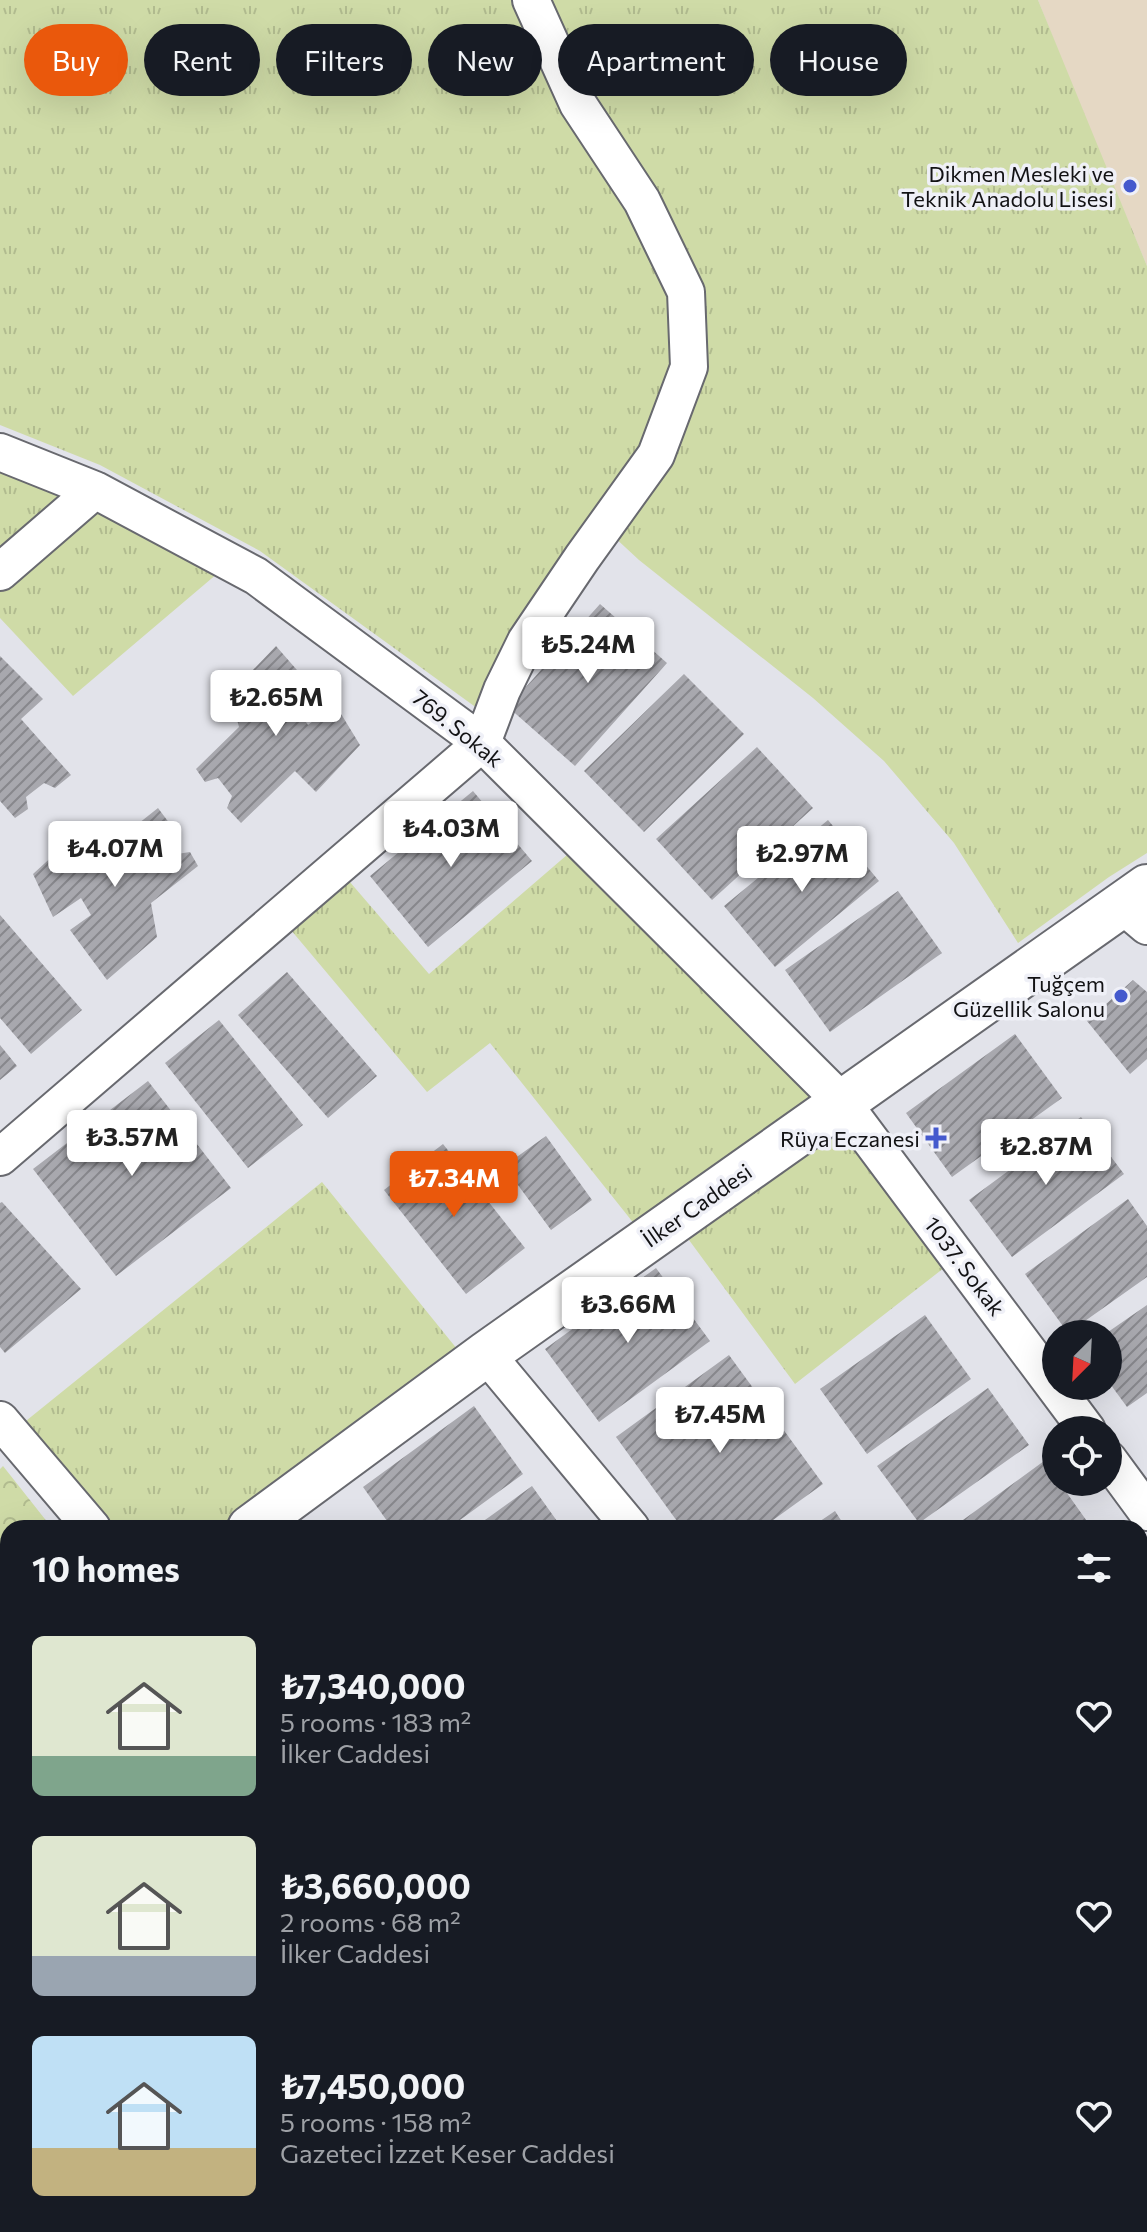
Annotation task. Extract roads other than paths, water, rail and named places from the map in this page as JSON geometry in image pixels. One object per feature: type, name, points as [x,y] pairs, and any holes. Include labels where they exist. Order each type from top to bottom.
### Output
[{"type":"main road","name":"İlker Caddesi","points":[[261,1520],[486,1354],[842,1102],[1138,905]]},
{"type":"street","points":[[0,1157],[482,743],[502,690],[526,641],[656,455],[689,367],[686,292],[642,201],[578,104],[531,0]]},
{"type":"street","name":"769. Sokak","points":[[0,452],[95,490],[256,576],[482,743],[842,1102]]},
{"type":"street","points":[[0,572],[95,490]]},
{"type":"street","name":"1037. Sokak","points":[[842,1102],[1077,1416]]},
{"type":"street","points":[[486,1354],[624,1520]]},
{"type":"street","points":[[0,1420],[85,1520]]},
{"type":"street","points":[[1122,1478],[1147,1512]]},
{"type":"place","name":"Dikmen Mesleki ve Teknik Anadolu Lisesi","points":[[1130,186]]},
{"type":"place","name":"Tuğçem Güzellik Salonu","points":[[1121,996]]},
{"type":"place","name":"Rüya Eczanesi","points":[[936,1138]]}]
